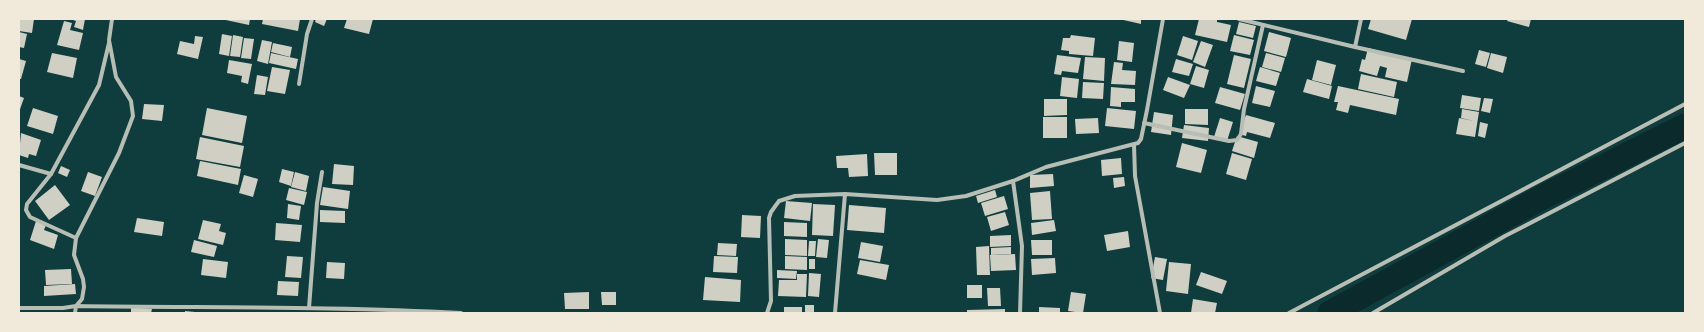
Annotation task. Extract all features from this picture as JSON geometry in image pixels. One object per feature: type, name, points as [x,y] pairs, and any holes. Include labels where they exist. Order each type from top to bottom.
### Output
[{"type":"street","points":[[76,238],[30,217],[26,212],[27,204],[51,174],[99,85],[112,19]]},
{"type":"street","points":[[299,84],[307,34],[312,19]]},
{"type":"street","points":[[767,313],[771,301],[769,218],[775,205],[785,198],[795,196],[845,194],[951,200],[1013,181],[1046,167],[1134,145],[1141,139],[1163,19]]},
{"type":"street","points":[[1239,19],[1463,71]]},
{"type":"street","points":[[1355,47],[1361,19]]},
{"type":"street","points":[[1144,123],[1229,141],[1237,140],[1241,134],[1244,109],[1263,25]]},
{"type":"street","points":[[75,313],[76,306],[82,299],[84,287],[83,279],[74,255],[76,238],[119,153],[133,116],[131,100],[116,77],[109,40]]},
{"type":"street","points":[[1288,313],[1685,104]]},
{"type":"street","points":[[1373,313],[1505,236],[1685,143]]},
{"type":"street","points":[[1134,145],[1135,176],[1160,313]]},
{"type":"street","points":[[19,165],[51,174]]},
{"type":"street","points":[[309,308],[317,203],[322,172]]},
{"type":"street","points":[[1013,181],[1022,246],[1020,313]]},
{"type":"street","points":[[835,313],[845,194]]},
{"type":"street","points":[[19,308],[63,308],[76,306],[309,308],[461,313]]},
{"type":"street","points":[[162,307],[162,313]]},
{"type":"building","points":[[19,19],[34,19],[32,33],[19,31]]},
{"type":"building","points":[[70,19],[85,19],[83,30],[74,27],[76,21]]},
{"type":"building","points":[[221,19],[250,19],[249,25]]},
{"type":"building","points":[[263,19],[300,19],[298,31],[262,24]]},
{"type":"building","points":[[316,19],[327,19],[324,26],[315,22]]},
{"type":"building","points":[[347,19],[373,19],[369,34],[344,28]]},
{"type":"building","points":[[1119,19],[1141,19],[1141,24]]},
{"type":"building","points":[[1199,19],[1217,19],[1217,22],[1231,25],[1227,42],[1195,35]]},
{"type":"building","points":[[1371,19],[1412,19],[1406,40],[1368,29]]},
{"type":"building","points":[[1508,19],[1531,19],[1529,27],[1507,21]]},
{"type":"building","points":[[64,21],[72,23],[70,30],[83,33],[79,50],[57,45]]},
{"type":"building","points":[[1239,22],[1256,26],[1253,38],[1236,34]]},
{"type":"building","points":[[19,32],[27,34],[24,48],[19,47]]},
{"type":"building","points":[[1269,32],[1291,38],[1286,57],[1264,51]]},
{"type":"building","points":[[222,34],[232,36],[229,56],[219,54]]},
{"type":"building","points":[[233,35],[243,37],[240,57],[230,56]]},
{"type":"building","points":[[1071,35],[1095,38],[1093,56],[1069,54],[1069,51],[1061,50],[1063,38],[1070,38]]},
{"type":"building","points":[[1234,35],[1254,40],[1250,55],[1230,51]]},
{"type":"building","points":[[195,36],[203,37],[198,59],[177,54],[180,41],[194,44]]},
{"type":"building","points":[[1183,36],[1198,41],[1192,60],[1177,55]]},
{"type":"building","points":[[244,38],[254,39],[251,59],[241,58]]},
{"type":"building","points":[[262,40],[272,42],[268,64],[257,61]]},
{"type":"building","points":[[1119,41],[1134,43],[1132,62],[1117,60]]},
{"type":"building","points":[[1201,41],[1213,45],[1205,67],[1193,62]]},
{"type":"building","points":[[273,43],[292,47],[290,57],[271,52]]},
{"type":"building","points":[[1368,48],[1412,59],[1407,82],[1385,77],[1387,68],[1380,66],[1377,76],[1359,71],[1362,59],[1365,60]]},
{"type":"building","points":[[1479,50],[1490,53],[1486,67],[1475,64]]},
{"type":"building","points":[[52,53],[77,58],[73,78],[47,72]]},
{"type":"building","points":[[271,53],[298,59],[296,69],[269,63]]},
{"type":"building","points":[[1266,53],[1285,58],[1281,72],[1262,67]]},
{"type":"building","points":[[1491,53],[1507,57],[1503,73],[1487,68]]},
{"type":"building","points":[[1057,55],[1081,58],[1078,73],[1062,71],[1061,75],[1054,74]]},
{"type":"building","points":[[1234,55],[1251,59],[1244,88],[1227,84]]},
{"type":"building","points":[[1085,57],[1105,58],[1104,81],[1083,79]]},
{"type":"building","points":[[19,59],[26,61],[21,79],[19,79]]},
{"type":"building","points":[[1176,59],[1193,64],[1189,76],[1172,72]]},
{"type":"building","points":[[229,60],[252,64],[248,84],[241,82],[242,76],[227,73]]},
{"type":"building","points":[[1317,60],[1336,65],[1331,85],[1312,80]]},
{"type":"building","points":[[1114,62],[1123,63],[1122,70],[1136,71],[1135,85],[1111,84]]},
{"type":"building","points":[[1196,66],[1209,70],[1204,88],[1190,84]]},
{"type":"building","points":[[272,67],[290,70],[285,94],[267,91]]},
{"type":"building","points":[[1260,67],[1280,73],[1276,86],[1256,81]]},
{"type":"building","points":[[1361,74],[1397,82],[1394,97],[1358,89]]},
{"type":"building","points":[[257,75],[268,77],[265,95],[254,94]]},
{"type":"building","points":[[1062,77],[1079,79],[1077,98],[1060,96]]},
{"type":"building","points":[[1168,77],[1190,85],[1184,98],[1163,90]]},
{"type":"building","points":[[1307,79],[1332,86],[1329,99],[1303,92]]},
{"type":"building","points":[[1083,82],[1104,83],[1103,99],[1082,98]]},
{"type":"building","points":[[1256,86],[1275,91],[1270,107],[1252,103]]},
{"type":"building","points":[[1338,86],[1399,99],[1396,115],[1350,105],[1348,113],[1336,110],[1338,102],[1334,102]]},
{"type":"building","points":[[1111,87],[1135,89],[1135,102],[1121,102],[1121,107],[1110,106]]},
{"type":"building","points":[[1220,87],[1245,94],[1240,110],[1215,103]]},
{"type":"building","points":[[1462,95],[1481,98],[1479,111],[1460,108]]},
{"type":"building","points":[[19,96],[24,98],[19,112]]},
{"type":"building","points":[[1484,98],[1493,99],[1490,113],[1481,111]]},
{"type":"building","points":[[1044,99],[1067,99],[1067,115],[1044,116]]},
{"type":"building","points":[[144,104],[164,105],[162,121],[142,119]]},
{"type":"building","points":[[33,108],[58,116],[53,134],[27,126]]},
{"type":"building","points":[[207,108],[247,116],[242,143],[202,135]]},
{"type":"building","points":[[1107,108],[1136,111],[1134,129],[1105,126]]},
{"type":"building","points":[[1185,109],[1208,109],[1208,125],[1185,124]]},
{"type":"building","points":[[1462,109],[1479,112],[1475,137],[1456,134],[1459,118],[1474,121],[1461,118]]},
{"type":"building","points":[[1154,112],[1173,115],[1171,135],[1151,132]]},
{"type":"building","points":[[1246,115],[1275,123],[1270,138],[1247,132],[1246,136],[1239,134]]},
{"type":"building","points":[[1043,117],[1067,117],[1067,138],[1043,138]]},
{"type":"building","points":[[1098,118],[1099,133],[1076,134],[1075,119]]},
{"type":"building","points":[[1220,118],[1233,122],[1227,141],[1214,137]]},
{"type":"building","points":[[1480,122],[1488,124],[1485,138],[1478,136]]},
{"type":"building","points":[[1184,125],[1209,128],[1208,141],[1182,138]]},
{"type":"building","points":[[21,133],[41,140],[36,156],[29,154],[28,158],[19,155]]},
{"type":"building","points":[[1237,136],[1258,142],[1254,158],[1232,151]]},
{"type":"building","points":[[200,137],[244,146],[240,167],[196,159]]},
{"type":"building","points":[[1182,143],[1207,150],[1201,173],[1176,167]]},
{"type":"building","points":[[874,153],[897,153],[897,175],[875,175]]},
{"type":"building","points":[[1232,153],[1252,159],[1246,180],[1226,174]]},
{"type":"building","points":[[867,154],[868,176],[849,177],[848,168],[837,168],[836,156]]},
{"type":"building","points":[[1121,158],[1122,174],[1102,176],[1101,160]]},
{"type":"building","points":[[200,161],[241,169],[238,185],[197,176]]},
{"type":"building","points":[[334,164],[354,166],[353,185],[332,184]]},
{"type":"building","points":[[61,166],[70,170],[67,177],[58,173]]},
{"type":"building","points":[[282,169],[294,172],[291,186],[279,182]]},
{"type":"building","points":[[88,172],[102,177],[95,196],[81,191]]},
{"type":"building","points":[[295,172],[309,176],[306,191],[291,187]]},
{"type":"building","points":[[1053,174],[1054,186],[1030,188],[1030,175]]},
{"type":"building","points":[[244,175],[258,179],[253,197],[239,193]]},
{"type":"building","points":[[1124,177],[1125,186],[1114,188],[1113,178]]},
{"type":"building","points":[[55,185],[70,205],[49,220],[35,201]]},
{"type":"building","points":[[323,187],[350,191],[348,209],[320,205]]},
{"type":"building","points":[[289,188],[307,192],[304,205],[286,200]]},
{"type":"building","points":[[995,190],[997,197],[978,203],[976,196]]},
{"type":"building","points":[[1050,191],[1052,219],[1032,220],[1030,193]]},
{"type":"building","points":[[1004,196],[1008,209],[985,216],[981,203]]},
{"type":"building","points":[[786,201],[812,203],[810,221],[784,218]]},
{"type":"building","points":[[288,204],[301,206],[299,220],[287,218]]},
{"type":"building","points":[[813,204],[835,205],[833,236],[812,235]]},
{"type":"building","points":[[849,205],[886,208],[884,233],[847,230]]},
{"type":"building","points":[[320,210],[345,211],[345,223],[320,222]]},
{"type":"building","points":[[1005,212],[1009,225],[991,231],[987,217]]},
{"type":"building","points":[[742,215],[761,216],[760,238],[741,237]]},
{"type":"building","points":[[137,218],[164,222],[162,236],[134,232]]},
{"type":"building","points":[[203,220],[221,224],[219,231],[226,233],[223,245],[198,239]]},
{"type":"building","points":[[1054,220],[1056,231],[1032,235],[1031,223]]},
{"type":"building","points":[[36,221],[46,225],[44,230],[58,235],[54,249],[30,240]]},
{"type":"building","points":[[784,222],[807,223],[807,237],[784,236]]},
{"type":"building","points":[[276,223],[302,225],[300,242],[275,240]]},
{"type":"building","points":[[1128,231],[1130,247],[1107,251],[1104,235]]},
{"type":"building","points":[[1011,235],[1011,246],[990,247],[990,236]]},
{"type":"building","points":[[785,239],[807,240],[807,256],[785,255]]},
{"type":"building","points":[[818,239],[829,240],[827,258],[816,257]]},
{"type":"building","points":[[194,240],[217,246],[214,257],[191,252]]},
{"type":"building","points":[[1031,240],[1052,240],[1052,255],[1032,255]]},
{"type":"building","points":[[809,241],[816,241],[815,256],[808,256]]},
{"type":"building","points":[[861,242],[883,246],[880,262],[858,258]]},
{"type":"building","points":[[718,243],[737,244],[736,256],[717,255]]},
{"type":"building","points":[[989,246],[990,275],[977,275],[976,247]]},
{"type":"building","points":[[1011,247],[1011,254],[991,255],[991,248]]},
{"type":"building","points":[[1015,254],[1016,270],[991,271],[990,255]]},
{"type":"building","points":[[287,256],[303,257],[301,278],[285,277]]},
{"type":"building","points":[[714,256],[738,257],[737,273],[713,272]]},
{"type":"building","points":[[785,256],[807,257],[807,270],[785,269]]},
{"type":"building","points":[[1155,257],[1167,259],[1163,280],[1151,278]]},
{"type":"building","points":[[1055,258],[1056,273],[1032,275],[1031,259]]},
{"type":"building","points":[[203,259],[228,262],[226,278],[201,275]]},
{"type":"building","points":[[809,259],[815,259],[815,269],[809,269]]},
{"type":"building","points":[[860,260],[889,265],[886,280],[857,274]]},
{"type":"building","points":[[327,262],[345,263],[344,279],[326,278]]},
{"type":"building","points":[[1169,262],[1191,264],[1188,294],[1166,291]]},
{"type":"building","points":[[71,269],[72,284],[46,285],[45,270]]},
{"type":"building","points":[[777,270],[797,271],[796,279],[777,278]]},
{"type":"building","points":[[1201,272],[1227,281],[1222,294],[1196,285]]},
{"type":"building","points":[[809,273],[821,274],[819,297],[808,296]]},
{"type":"building","points":[[797,274],[807,274],[806,297],[778,296],[779,280],[797,280]]},
{"type":"building","points":[[705,277],[741,280],[740,302],[703,300]]},
{"type":"building","points":[[278,281],[299,282],[298,296],[277,295]]},
{"type":"building","points":[[75,284],[76,294],[44,296],[44,286]]},
{"type":"building","points":[[967,285],[982,285],[982,298],[967,298]]},
{"type":"building","points":[[987,288],[1000,288],[1001,306],[988,306]]},
{"type":"building","points":[[589,292],[589,309],[565,309],[564,293]]},
{"type":"building","points":[[601,292],[616,292],[616,305],[602,305]]},
{"type":"building","points":[[1071,292],[1086,294],[1083,313],[1068,311]]},
{"type":"building","points":[[1193,299],[1217,303],[1215,313],[1191,313]]},
{"type":"building","points":[[805,305],[814,305],[814,313],[805,313]]},
{"type":"building","points":[[131,307],[152,309],[151,313],[131,313]]},
{"type":"building","points":[[784,307],[802,307],[802,313],[784,313]]},
{"type":"building","points":[[1039,307],[1060,308],[1060,313],[1039,313]]},
{"type":"building","points":[[1005,309],[1005,313],[967,313],[967,310]]},
{"type":"building","points":[[185,311],[195,312],[195,313],[185,313]]},
{"type":"waterway","points":[[1330,313],[1541,198],[1685,126]]}]
